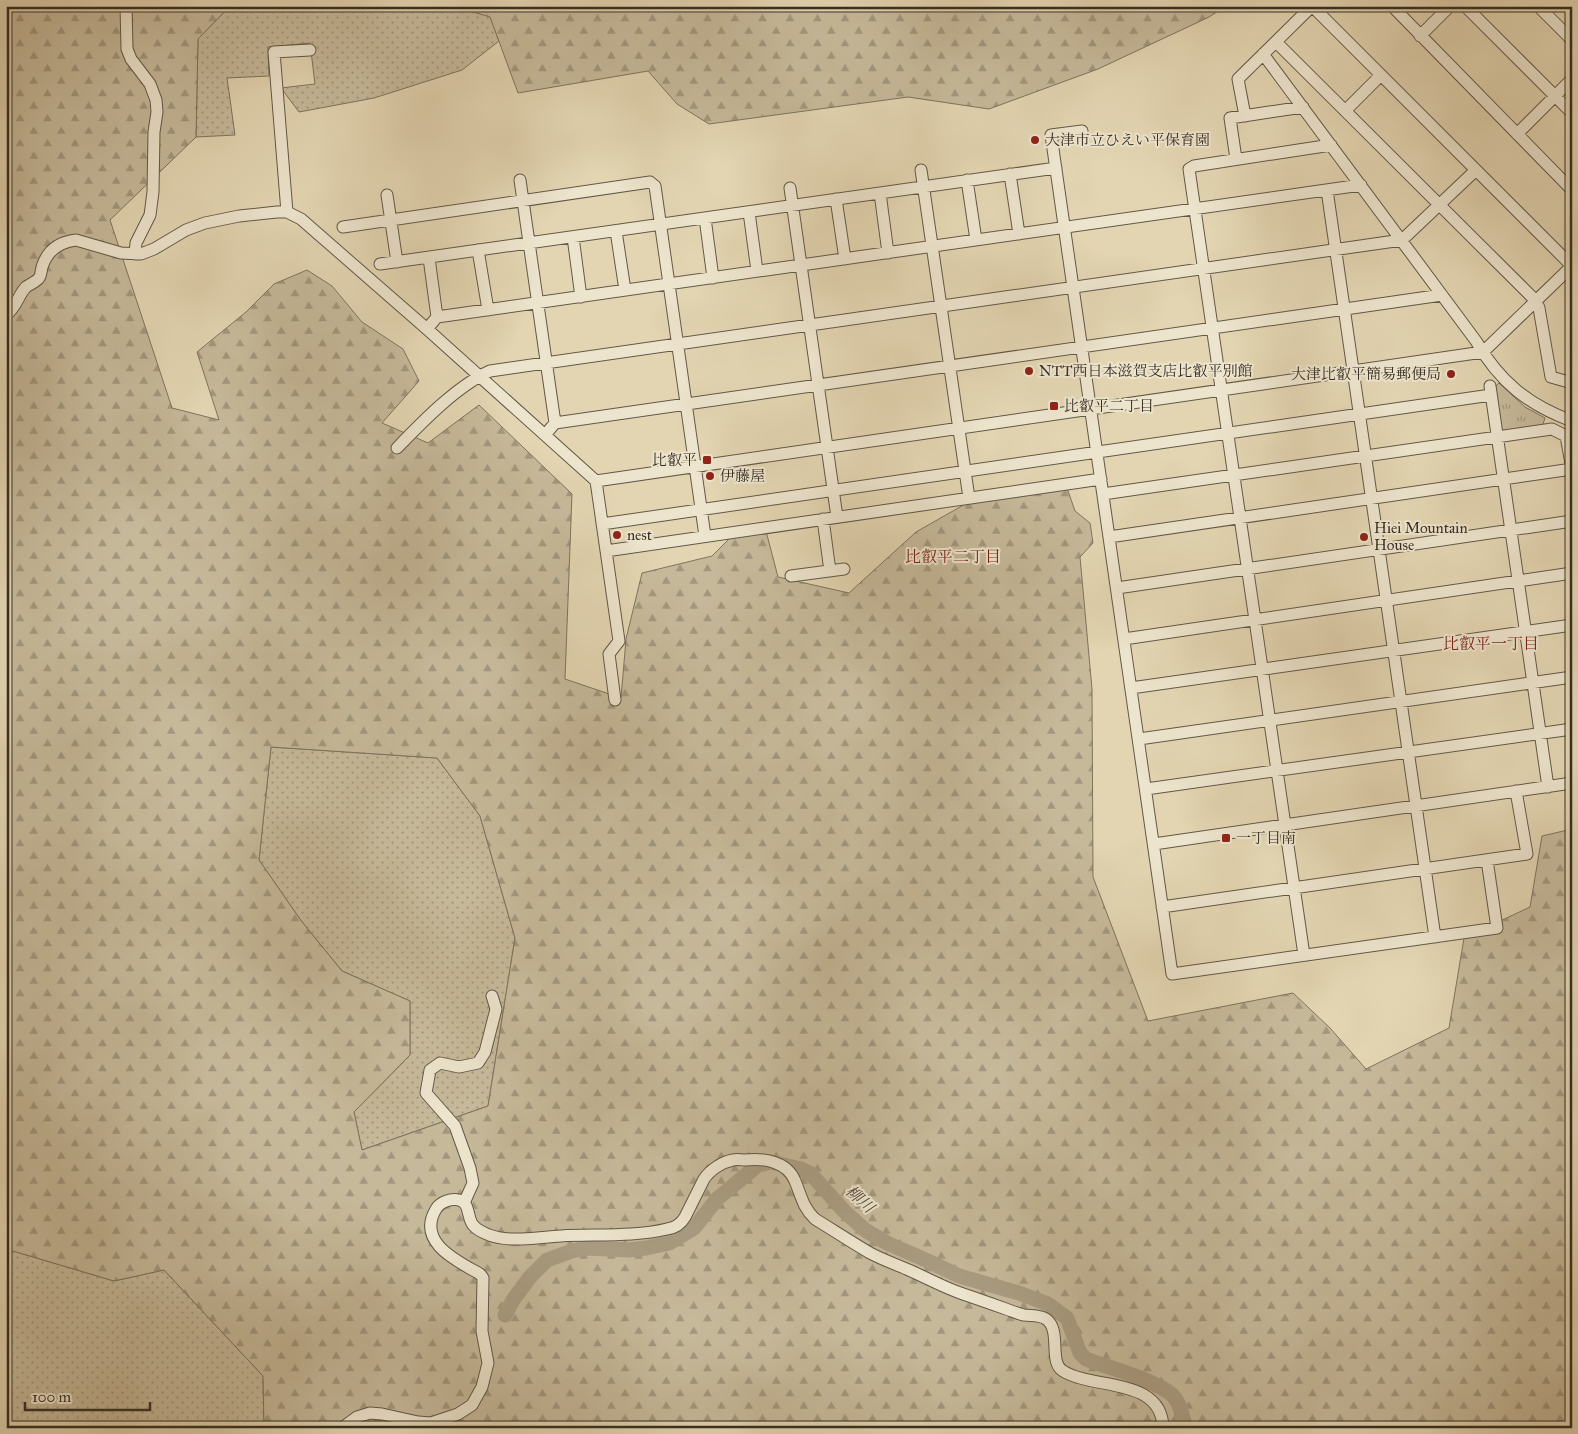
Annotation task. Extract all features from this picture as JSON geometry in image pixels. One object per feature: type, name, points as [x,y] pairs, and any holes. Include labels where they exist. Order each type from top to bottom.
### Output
[{"type":"street","points":[[126,6],[127,49],[131,59],[150,84],[156,100],[157,112],[154,132],[153,192],[150,214],[136,243],[135,254]]},
{"type":"street","points":[[596,481],[1483,352],[1572,266],[1312,6],[1238,79],[1245,116]]},
{"type":"street","points":[[1392,6],[1572,190]]},
{"type":"street","points":[[1420,36],[1450,6]]},
{"type":"street","points":[[1465,6],[1572,113]]},
{"type":"street","points":[[1538,6],[1572,40]]},
{"type":"street","points":[[1276,42],[1536,301],[1539,308],[1551,377],[1572,383]]},
{"type":"street","points":[[287,212],[274,52],[310,50]]},
{"type":"street","points":[[1263,54],[1402,240],[1501,377],[1523,396],[1572,421]]},
{"type":"street","points":[[1345,111],[1381,75]]},
{"type":"street","points":[[1517,134],[1572,79]]},
{"type":"street","points":[[1236,159],[1230,118],[1303,107]]},
{"type":"street","points":[[1082,131],[1051,135],[1172,974],[1497,928],[1488,860]]},
{"type":"street","points":[[1304,955],[1190,168],[1331,145]]},
{"type":"street","points":[[380,264],[1056,168]]},
{"type":"street","points":[[921,170],[969,498]]},
{"type":"street","points":[[397,448],[433,412],[479,376],[490,370],[1402,240],[1476,170]]},
{"type":"street","points":[[1010,174],[1019,234]]},
{"type":"street","points":[[520,180],[555,423]]},
{"type":"street","points":[[967,180],[976,240]]},
{"type":"street","points":[[343,227],[650,182],[655,186],[705,536]]},
{"type":"street","points":[[427,329],[437,317],[1360,185]]},
{"type":"street","points":[[790,188],[837,517]]},
{"type":"street","points":[[1327,190],[1435,937]]},
{"type":"street","points":[[880,193],[888,253]]},
{"type":"street","points":[[387,195],[397,262]]},
{"type":"street","points":[[836,199],[845,259]]},
{"type":"street","points":[[6,315],[16,306],[24,290],[39,278],[50,252],[68,241],[76,240],[121,253],[135,254],[150,252],[174,236],[204,223],[239,216],[278,212],[287,212],[301,219],[596,481],[620,640],[609,654],[615,700]]},
{"type":"street","points":[[749,212],[757,271]]},
{"type":"street","points":[[705,218],[713,278]]},
{"type":"street","points":[[616,231],[625,290]]},
{"type":"street","points":[[573,237],[581,297]]},
{"type":"street","points":[[478,250],[488,310]]},
{"type":"street","points":[[429,258],[437,317]]},
{"type":"street","points":[[545,435],[555,423],[1442,295]]},
{"type":"street","points":[[602,524],[1359,414],[1490,390],[1548,786]]},
{"type":"street","points":[[1103,494],[1552,429],[1566,436],[1572,469],[1109,537]]},
{"type":"street","points":[[606,551],[1101,479]]},
{"type":"street","points":[[823,519],[830,571]]},
{"type":"street","points":[[1117,588],[1572,521]]},
{"type":"street","points":[[791,576],[844,569]]},
{"type":"street","points":[[1124,639],[1572,573]]},
{"type":"street","points":[[1131,688],[1572,625]]},
{"type":"street","points":[[1138,739],[1572,677]]},
{"type":"street","points":[[1146,789],[1572,729]]},
{"type":"street","points":[[1154,844],[1572,783]]},
{"type":"street","points":[[1162,907],[1527,854],[1516,791]]},
{"type":"street","points":[[464,1203],[473,1184],[470,1168],[455,1126],[426,1093],[430,1070],[440,1063],[459,1067],[478,1063],[485,1052],[496,1009],[492,996]]},
{"type":"street","points":[[342,1428],[357,1418],[370,1413],[418,1422],[438,1422],[467,1409],[476,1400],[484,1381],[488,1363],[482,1332],[484,1278],[456,1260],[439,1246],[431,1235],[430,1227],[434,1212],[443,1202],[458,1200],[464,1203],[472,1224],[481,1231],[497,1237],[520,1239],[632,1233],[668,1229],[682,1222],[707,1174],[728,1161],[752,1158],[774,1162],[786,1169],[792,1175],[809,1213],[815,1219],[872,1254],[952,1290],[1024,1315],[1038,1316],[1047,1320],[1051,1324],[1059,1368],[1076,1377],[1137,1391],[1148,1396],[1160,1413],[1163,1428]]},
{"type":"green space","points":[[6,6],[230,6],[198,39],[196,137],[110,220],[172,408],[219,420],[197,352],[246,312],[274,284],[307,270],[332,286],[362,322],[403,349],[419,381],[382,423],[428,443],[479,405],[572,494],[565,679],[621,698],[626,639],[642,573],[712,556],[733,535],[766,531],[778,577],[849,593],[916,532],[967,503],[1067,488],[1075,511],[1090,523],[1093,543],[1080,557],[1092,689],[1093,877],[1148,1021],[1293,993],[1330,1028],[1366,1069],[1449,1028],[1464,938],[1530,907],[1542,836],[1572,829],[1572,1428],[264,1428],[263,1376],[164,1270],[114,1281],[13,1251],[6,1268]],"holes":[[[271,747],[437,758],[480,816],[515,938],[488,1106],[362,1150],[354,1112],[410,1055],[410,1001],[342,971],[302,922],[259,860]]]},
{"type":"green space","points":[[230,6],[470,6],[470,11],[490,16],[499,41],[462,70],[374,98],[299,112],[281,88],[315,84],[310,43],[268,47],[269,76],[227,78],[235,135],[196,137],[198,39]]},
{"type":"green space","points":[[470,6],[1226,6],[1209,17],[1098,69],[989,109],[908,97],[709,124],[677,104],[648,71],[518,93],[490,17],[470,11]]},
{"type":"green space","points":[[1499,383],[1525,407],[1545,418],[1542,427],[1500,433],[1493,388]]},
{"type":"green space","points":[[271,747],[437,758],[480,816],[515,938],[488,1106],[362,1150],[354,1112],[410,1055],[410,1001],[342,971],[302,922],[259,860]]},
{"type":"green space","points":[[13,1251],[114,1281],[164,1270],[263,1376],[264,1428],[6,1428],[6,1268]]},
{"type":"waterway","name":"柳川","points":[[505,1315],[513,1300],[530,1277],[547,1260],[586,1248],[629,1250],[669,1243],[694,1228],[717,1199],[758,1165],[771,1162],[801,1169],[811,1174],[844,1211],[865,1230],[887,1243],[959,1276],[1019,1293],[1048,1304],[1067,1318],[1080,1353],[1086,1359],[1134,1375],[1169,1392],[1179,1405],[1186,1428]]},
{"type":"place","name":"大津市立ひえい平保育園","points":[[1035,140]]},
{"type":"place","name":"NTT西日本滋賀支店比叡平別館","points":[[1029,371]]},
{"type":"place","name":"大津比叡平簡易郵便局","points":[[1451,374]]},
{"type":"place","name":"比叡平二丁目","points":[[1054,406]]},
{"type":"place","name":"比叡平","points":[[707,460]]},
{"type":"place","name":"伊藤屋","points":[[710,476]]},
{"type":"place","name":"nest","points":[[617,535]]},
{"type":"place","name":"Hiei Mountain House","points":[[1364,537]]},
{"type":"place","name":"一丁目南","points":[[1226,838]]},
{"type":"district","name":"比叡平二丁目","points":[[953,556]]},
{"type":"district","name":"比叡平一丁目","points":[[1491,643]]}]
